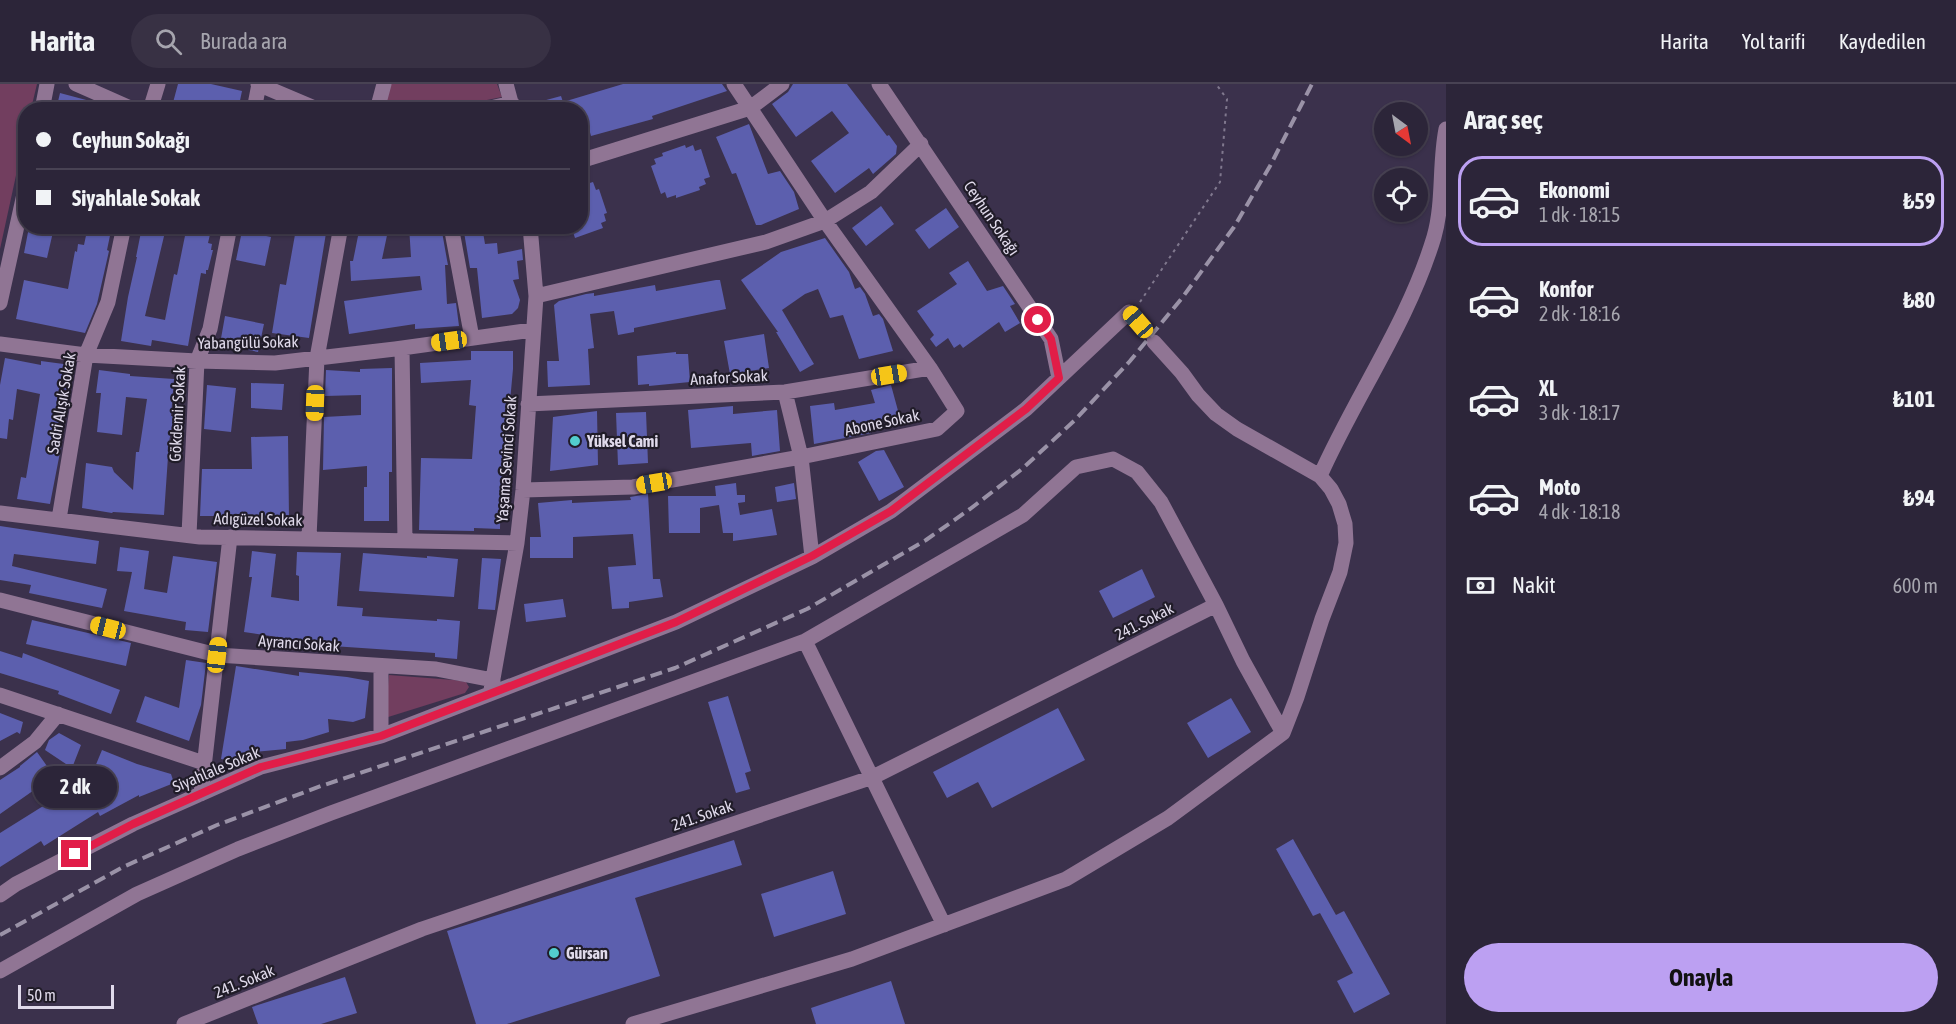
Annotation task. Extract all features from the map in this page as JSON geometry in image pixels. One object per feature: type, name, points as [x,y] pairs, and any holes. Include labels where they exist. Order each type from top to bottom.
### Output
[{"type":"street","points":[[44,102],[47,84]]},
{"type":"street","points":[[76,84],[117,102]]},
{"type":"street","points":[[152,102],[158,84]]},
{"type":"street","points":[[256,102],[259,84],[300,102]]},
{"type":"street","points":[[379,102],[384,84]]},
{"type":"street","points":[[506,84],[511,102]]},
{"type":"street","name":"Abone Sokak","points":[[524,490],[633,487],[801,457],[937,429],[957,411],[930,368],[825,221],[734,84]]},
{"type":"street","points":[[588,159],[750,108],[782,84]]},
{"type":"street","name":"Ceyhun Sokağı","points":[[879,84],[1051,339],[1059,378]]},
{"type":"street","points":[[1320,476],[1350,413],[1381,360],[1419,278],[1434,235],[1443,183],[1446,129]]},
{"type":"street","points":[[536,296],[766,242],[825,221],[871,192],[921,144]]},
{"type":"street","points":[[0,303],[18,221]]},
{"type":"street","name":"Sadri Alışık Sokak","points":[[59,519],[86,355],[108,302],[122,234]]},
{"type":"street","name":"Gökdemir Sokak","points":[[189,536],[196,362],[210,329],[228,234]]},
{"type":"street","points":[[309,538],[317,358],[340,234]]},
{"type":"street","points":[[452,234],[472,338]]},
{"type":"street","name":"Yaşama Sevinci Sokak","points":[[492,686],[524,490],[532,330],[536,296],[531,234]]},
{"type":"street","points":[[633,1024],[852,959],[1066,879],[1168,818],[1283,733],[1340,572],[1346,543],[1345,524],[1339,504],[1331,489],[1320,476],[1221,418],[1198,395],[1129,312]]},
{"type":"street","name":"Siyahlale Sokak","points":[[0,895],[16,884],[133,824],[261,767],[381,736],[492,686],[676,622],[812,556],[891,511],[1026,409],[1129,312]]},
{"type":"street","name":"Yabangülü Sokak","points":[[0,344],[86,355],[196,362],[275,363],[532,330]]},
{"type":"street","points":[[402,348],[405,541]]},
{"type":"street","name":"Anafor Sokak","points":[[528,404],[785,392],[930,368]]},
{"type":"street","points":[[785,392],[801,457],[812,556]]},
{"type":"street","points":[[0,971],[137,894],[238,849],[805,641],[1023,515],[1076,467],[1113,459],[1137,472],[1161,502],[1216,605],[1243,662],[1283,733]]},
{"type":"street","name":"Adıgüzel Sokak","points":[[0,513],[189,536],[517,543]]},
{"type":"street","points":[[201,794],[230,537]]},
{"type":"street","name":"Ayrancı Sokak","points":[[0,600],[217,655],[436,669],[492,686]]},
{"type":"street","name":"241. Sokak","points":[[184,1024],[422,929],[873,777],[1216,605]]},
{"type":"street","points":[[805,641],[944,924]]},
{"type":"street","points":[[381,666],[381,736]]},
{"type":"street","points":[[0,695],[204,763]]},
{"type":"street","points":[[0,768],[36,742],[58,714]]},
{"type":"path","points":[[1129,312],[1139,303],[1220,182],[1227,99],[1216,84]]},
{"type":"shaded area","points":[[0,84],[37,84],[33,102],[18,102],[18,166],[0,249]]},
{"type":"shaded area","points":[[390,84],[497,84],[502,97],[477,102],[384,102]]},
{"type":"shaded area","points":[[389,675],[454,680],[466,682],[469,687],[465,693],[385,718]]},
{"type":"building","points":[[178,84],[211,84],[242,91],[240,102],[173,102]]},
{"type":"building","points":[[623,84],[722,84],[727,91],[652,116],[653,119],[591,136],[588,125],[588,102],[563,102]]},
{"type":"building","points":[[793,84],[847,84],[897,146],[896,154],[873,174],[869,168],[835,193],[811,161],[849,133],[832,111],[796,137],[772,104],[788,92]]},
{"type":"building","points":[[60,93],[90,101],[90,102],[58,102]]},
{"type":"building","points":[[561,96],[563,102],[539,102]]},
{"type":"building","points":[[749,124],[768,174],[780,171],[794,192],[799,209],[761,225],[756,225],[736,173],[732,174],[716,137]]},
{"type":"building","points":[[685,145],[686,148],[693,145],[695,151],[701,149],[710,177],[704,179],[706,184],[699,187],[700,190],[676,198],[676,195],[667,198],[665,192],[661,194],[651,166],[656,164],[654,159],[663,156],[662,153]]},
{"type":"building","points":[[593,182],[596,190],[599,189],[607,213],[604,214],[606,221],[601,223],[603,228],[588,233],[588,184]]},
{"type":"building","points":[[881,206],[894,224],[866,246],[852,228]]},
{"type":"building","points":[[946,208],[959,227],[929,249],[915,230]]},
{"type":"building","points":[[28,234],[53,234],[47,258],[24,253]]},
{"type":"building","points":[[86,234],[110,234],[107,250],[109,251],[97,304],[85,333],[16,319],[24,280],[68,289],[75,251],[77,252],[78,244],[84,245]]},
{"type":"building","points":[[141,234],[165,234],[145,316],[165,320],[174,274],[177,275],[185,234],[210,234],[208,243],[212,244],[211,250],[213,250],[206,274],[201,273],[188,346],[152,340],[151,346],[121,341]]},
{"type":"building","points":[[241,234],[271,237],[265,266],[236,260]]},
{"type":"building","points":[[295,234],[326,234],[309,338],[272,333],[280,284],[286,285]]},
{"type":"building","points":[[358,234],[387,234],[382,259],[411,257],[410,234],[442,234],[448,265],[445,265],[447,304],[456,303],[459,326],[415,329],[415,324],[349,334],[344,301],[422,290],[420,276],[351,281],[350,261],[353,261]]},
{"type":"building","points":[[464,234],[483,234],[485,244],[497,243],[498,254],[522,249],[523,260],[517,261],[519,279],[513,280],[520,300],[518,308],[512,314],[482,318],[477,268],[470,268]]},
{"type":"building","points":[[574,234],[586,234],[575,238]]},
{"type":"building","points":[[825,238],[849,272],[855,289],[860,287],[865,294],[873,316],[879,314],[883,319],[893,351],[859,359],[843,315],[830,318],[818,289],[805,294],[782,310],[814,364],[800,372],[776,332],[778,332],[741,280],[781,252]]},
{"type":"building","points":[[968,261],[987,291],[1003,286],[1015,304],[1010,306],[1020,323],[1005,332],[999,322],[963,348],[960,344],[954,348],[948,338],[936,347],[930,339],[934,335],[917,311],[957,284],[949,273]]},
{"type":"building","points":[[720,280],[726,309],[634,328],[634,332],[618,335],[614,311],[590,314],[594,348],[588,349],[590,385],[548,387],[547,361],[559,361],[554,305],[559,301],[586,294],[594,293],[594,296],[655,285],[656,291]]},
{"type":"building","points":[[225,316],[264,324],[258,352],[220,344]]},
{"type":"building","points":[[764,334],[769,368],[730,374],[724,341]]},
{"type":"building","points":[[471,351],[513,351],[503,479],[501,479],[500,529],[419,530],[421,458],[472,459],[476,406],[469,405],[471,380],[421,383],[420,363],[471,360]]},
{"type":"building","points":[[676,352],[676,354],[688,354],[690,382],[638,385],[637,356]]},
{"type":"building","points":[[5,358],[41,365],[41,361],[71,365],[67,390],[63,389],[56,442],[62,442],[50,504],[17,499],[21,477],[26,478],[40,394],[17,389],[13,420],[9,419],[7,439],[0,438],[0,385]]},
{"type":"building","points":[[392,368],[392,472],[389,472],[389,521],[364,521],[364,487],[367,487],[367,466],[323,470],[324,417],[361,415],[361,395],[325,396],[326,370],[360,372],[360,369]]},
{"type":"building","points":[[99,370],[130,374],[130,376],[174,379],[171,416],[174,416],[169,442],[164,515],[112,513],[82,508],[86,463],[112,467],[114,472],[133,490],[136,452],[139,452],[147,399],[126,397],[122,435],[97,432],[101,393],[96,393]]},
{"type":"building","points":[[251,383],[284,384],[282,410],[251,408]]},
{"type":"building","points":[[207,385],[236,388],[231,432],[204,429]]},
{"type":"building","points":[[891,385],[900,418],[870,426],[871,433],[814,444],[810,406],[834,403],[835,410],[875,403],[871,390]]},
{"type":"building","points":[[733,406],[733,414],[777,410],[780,451],[752,456],[751,443],[691,448],[688,410]]},
{"type":"building","name":"Yüksel Cami","points":[[597,411],[598,465],[550,471],[553,417]]},
{"type":"building","points":[[646,412],[648,463],[618,465],[616,413]]},
{"type":"building","points":[[288,436],[289,519],[256,519],[256,516],[200,516],[202,469],[252,469],[251,437]]},
{"type":"building","points":[[884,450],[904,487],[879,501],[858,462],[876,451]]},
{"type":"building","points":[[736,483],[737,495],[745,495],[745,502],[738,503],[740,515],[772,509],[777,535],[733,541],[733,533],[723,533],[719,505],[700,508],[700,533],[669,533],[668,496],[716,496],[715,486]]},
{"type":"building","points":[[794,483],[796,499],[777,502],[775,487]]},
{"type":"building","points":[[648,494],[653,579],[660,579],[663,597],[629,602],[629,608],[612,609],[608,567],[636,565],[633,534],[573,537],[573,558],[530,558],[530,537],[541,537],[538,503],[572,500],[572,503],[631,500],[630,497]]},
{"type":"building","points":[[0,526],[99,541],[96,564],[14,554],[12,566],[107,589],[102,608],[29,593],[31,585],[0,580]]},
{"type":"building","points":[[120,547],[149,551],[144,589],[167,593],[173,556],[217,562],[208,632],[185,630],[186,622],[124,611],[132,572],[117,571]]},
{"type":"building","points":[[252,551],[276,554],[271,597],[299,601],[299,576],[296,575],[297,552],[341,553],[337,606],[363,608],[362,616],[460,621],[457,659],[435,657],[435,653],[303,644],[304,641],[244,632],[252,577],[249,577]]},
{"type":"building","points":[[363,553],[458,559],[454,597],[359,591]]},
{"type":"building","points":[[482,558],[501,559],[495,610],[478,609]]},
{"type":"building","points":[[1142,569],[1155,597],[1113,618],[1099,591]]},
{"type":"building","points":[[563,599],[566,617],[526,622],[524,604]]},
{"type":"building","points":[[32,620],[131,643],[126,666],[26,644]]},
{"type":"building","points":[[0,651],[22,658],[23,653],[120,690],[111,714],[58,694],[59,691],[0,673]]},
{"type":"building","points":[[186,660],[206,663],[201,705],[189,741],[136,722],[145,696],[179,708]]},
{"type":"building","points":[[236,666],[299,676],[299,672],[369,681],[365,718],[353,722],[328,719],[329,732],[303,740],[286,742],[286,749],[246,751],[244,763],[221,759]]},
{"type":"building","points":[[728,696],[751,771],[745,773],[750,789],[736,793],[708,702]]},
{"type":"building","points":[[1231,698],[1251,732],[1208,758],[1187,723]]},
{"type":"building","points":[[1058,708],[1085,760],[992,808],[978,782],[947,798],[933,772]]},
{"type":"building","points":[[0,713],[23,722],[20,734],[17,732],[0,741]]},
{"type":"building","points":[[59,733],[81,745],[72,768],[45,750],[49,740]]},
{"type":"building","points":[[102,750],[171,774],[174,783],[139,797],[139,795],[100,816],[98,812],[44,846],[41,841],[0,867],[0,833],[64,793],[106,789],[90,779]]},
{"type":"building","points":[[37,752],[54,776],[0,814],[0,780]]},
{"type":"building","points":[[1293,839],[1336,915],[1344,911],[1390,994],[1354,1013],[1337,981],[1353,973],[1320,913],[1313,916],[1276,849]]},
{"type":"building","name":"Gürsan","points":[[734,840],[742,865],[635,898],[660,976],[507,1024],[476,1024],[447,931]]},
{"type":"building","points":[[833,871],[846,914],[774,937],[761,894]]},
{"type":"building","points":[[345,977],[357,1013],[321,1024],[258,1024],[252,1007]]},
{"type":"building","points":[[891,981],[905,1024],[816,1024],[811,1008]]},
{"type":"railway","points":[[0,935],[123,867],[217,825],[321,786],[675,668],[807,609],[926,540],[1022,469],[1075,420],[1130,361],[1182,298],[1234,227],[1270,166],[1312,84]]},
{"type":"place","name":"Yüksel Cami","points":[[575,441]]},
{"type":"place","name":"Gürsan","points":[[554,953]]},
{"type":"route","points":[[75,854],[133,824],[261,767],[381,736],[676,622],[812,556],[891,511],[1026,409],[1059,378],[1051,339],[1038,320]]}]
